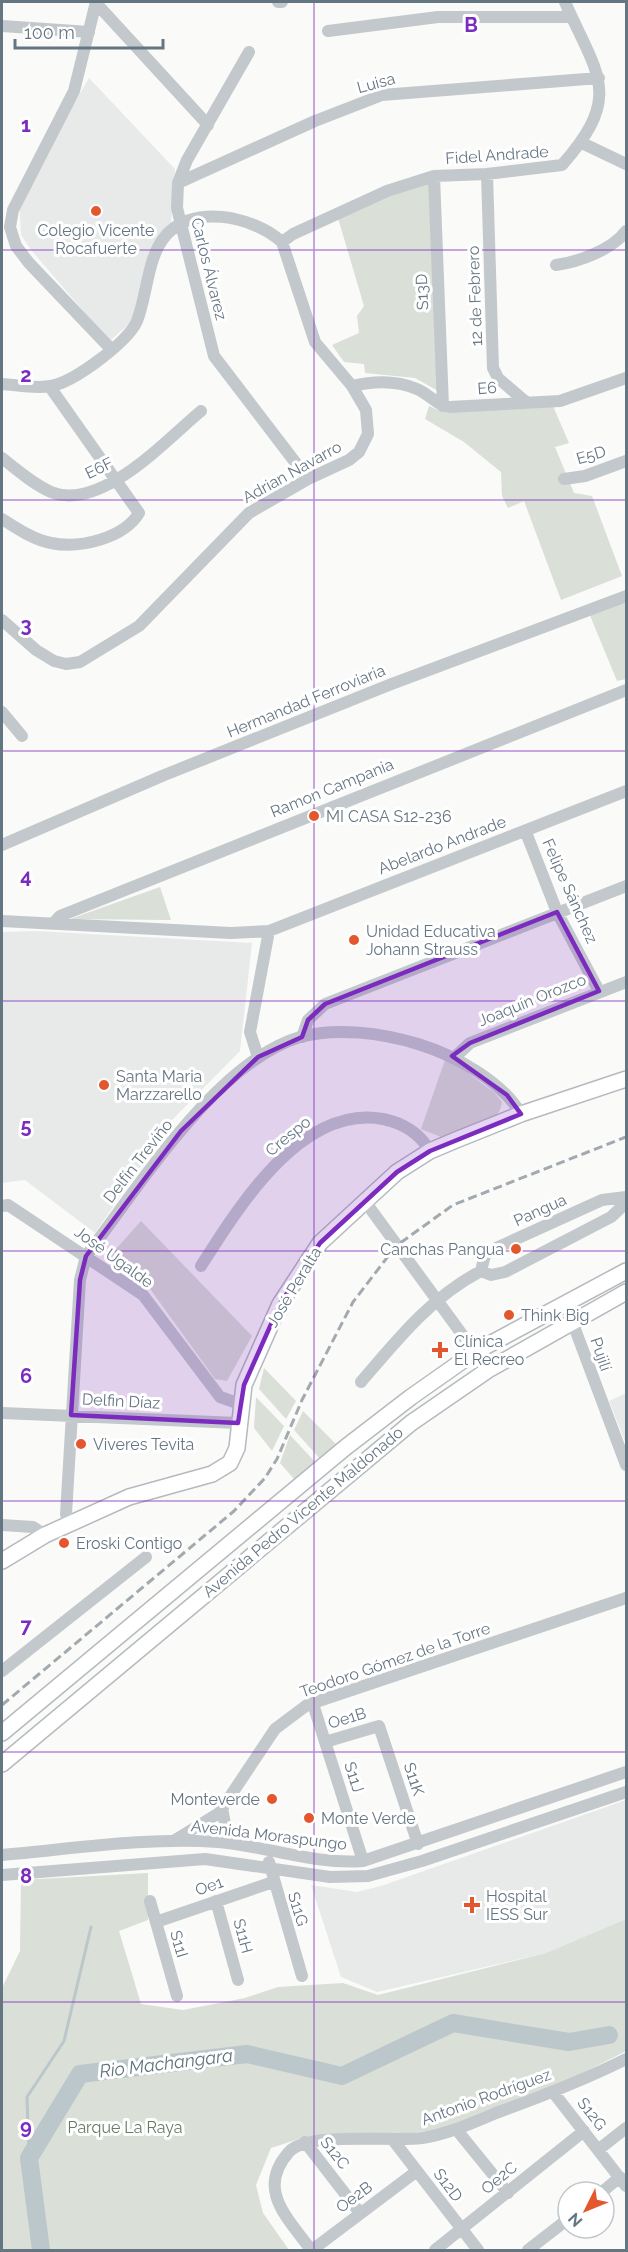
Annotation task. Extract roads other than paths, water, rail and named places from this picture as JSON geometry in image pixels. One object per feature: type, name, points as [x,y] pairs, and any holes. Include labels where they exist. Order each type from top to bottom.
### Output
[{"type":"main road","name":"José Peralta","points":[[2,1561],[45,1535],[129,1497],[222,1470],[234,1456],[240,1404],[248,1374],[280,1304],[320,1243],[397,1172],[430,1151],[522,1114],[627,1079]]},
{"type":"main road","name":"Avenida Pedro Vicente Maldonado","points":[[2,1733],[346,1447],[475,1352],[581,1293],[627,1271]]},
{"type":"main road","name":"Avenida Pedro Vicente Maldonado","points":[[2,1764],[411,1423],[488,1370],[627,1292]]},
{"type":"street","points":[[95,2],[74,91],[7,210],[16,246],[29,263],[111,349]]},
{"type":"street","points":[[95,2],[207,125]]},
{"type":"street","name":"Fidel Andrade","points":[[282,242],[293,234],[387,191],[434,176],[560,167],[582,143],[599,106],[599,78],[565,2]]},
{"type":"street","points":[[328,31],[438,17],[571,17]]},
{"type":"street","points":[[2,26],[89,32]]},
{"type":"street","name":"Carlos Álvarez","points":[[249,52],[207,125],[178,183],[177,208],[214,356],[308,479]]},
{"type":"street","name":"Luisa","points":[[178,183],[315,121],[382,95],[599,78]]},
{"type":"street","points":[[582,143],[627,164]]},
{"type":"street","name":"12 de Febrero","points":[[487,174],[493,368],[498,378],[521,395],[526,402]]},
{"type":"street","name":"S13D","points":[[434,176],[443,406]]},
{"type":"street","points":[[2,384],[50,387],[74,378],[111,349],[136,323],[162,239],[180,224],[210,216],[230,218],[249,222],[272,232],[282,242]]},
{"type":"street","points":[[556,265],[586,256],[617,241],[627,231]]},
{"type":"street","name":"Adrian Navarro","points":[[2,620],[36,650],[54,661],[66,664],[80,662],[139,626],[249,513],[308,479],[349,460],[359,452],[368,434],[366,410],[352,386],[315,342],[282,242]]},
{"type":"street","name":"E6","points":[[443,406],[560,401],[575,398],[627,378]]},
{"type":"street","points":[[352,386],[369,382],[395,383],[418,390],[443,406]]},
{"type":"street","points":[[2,519],[21,531],[51,543],[72,544],[106,538],[133,522],[139,513],[50,387]]},
{"type":"street","name":"E6F","points":[[2,458],[32,481],[53,493],[73,495],[94,491],[116,481],[201,411]]},
{"type":"street","name":"E5D","points":[[564,479],[585,476],[627,461]]},
{"type":"street","name":"Hermandad Ferroviaria","points":[[2,845],[162,776],[381,689],[627,596]]},
{"type":"street","name":"Ramon Campania","points":[[53,924],[60,916],[82,907],[627,690]]},
{"type":"street","points":[[2,712],[22,736]]},
{"type":"street","name":"Abelardo Andrade","points":[[269,931],[627,790]]},
{"type":"street","name":"Felipe Sánchez","points":[[527,835],[557,912],[600,992]]},
{"type":"street","points":[[302,1037],[308,1020],[325,1004],[627,886]]},
{"type":"street","points":[[2,921],[231,933],[269,931],[250,1032],[258,1057]]},
{"type":"street","name":"Joaquín Orozco","points":[[455,1058],[470,1043],[627,982]]},
{"type":"street","name":"Delfín Treviño","points":[[69,1525],[66,1514],[71,1415],[80,1280],[86,1256],[181,1131],[258,1057],[302,1037],[354,1033],[382,1035],[455,1058],[507,1095],[522,1114]]},
{"type":"street","name":"Crespo","points":[[201,1266],[230,1220],[258,1185],[296,1147],[319,1131],[359,1118],[388,1120],[412,1131],[423,1140],[430,1151]]},
{"type":"street","name":"Pangua","points":[[361,1382],[411,1324],[436,1300],[462,1281],[481,1271],[485,1255],[602,1200],[627,1197]]},
{"type":"street","points":[[364,1200],[488,1370]]},
{"type":"street","name":"Pangua","points":[[481,1271],[491,1275],[505,1272],[611,1217],[627,1203]]},
{"type":"street","name":"José Ugalde","points":[[2,1206],[8,1205],[142,1295],[220,1397],[240,1404]]},
{"type":"street","name":"Pujilí","points":[[572,1321],[627,1465]]},
{"type":"street","name":"Delfin Díaz","points":[[2,1413],[238,1423]]},
{"type":"street","points":[[2,1525],[33,1527],[45,1535]]},
{"type":"street","points":[[2,1671],[146,1557]]},
{"type":"street","name":"Teodoro Gómez de la Torre","points":[[193,1841],[212,1826],[275,1729],[292,1714],[313,1704],[627,1598]]},
{"type":"street","name":"S11J","points":[[313,1704],[363,1861]]},
{"type":"street","name":"Oe1B","points":[[325,1742],[379,1726]]},
{"type":"street","name":"S11K","points":[[379,1726],[418,1844]]},
{"type":"street","name":"Avenida Moraspungo","points":[[2,1855],[193,1841],[241,1845],[330,1861],[363,1861],[627,1772]]},
{"type":"street","name":"Avenida Moraspungo","points":[[2,1875],[205,1860],[330,1877],[378,1874],[627,1792]]},
{"type":"street","points":[[221,1810],[226,1829],[241,1845]]},
{"type":"street","name":"Teodoro Gómez de la Torre","points":[[172,1841],[195,1830],[221,1810]]},
{"type":"street","name":"S11G","points":[[270,1850],[269,1868],[302,1976]]},
{"type":"street","name":"Oe1","points":[[156,1922],[273,1882]]},
{"type":"street","name":"S11I","points":[[150,1901],[177,1996]]},
{"type":"street","name":"S11H","points":[[216,1901],[238,1980]]},
{"type":"street","name":"Antonio Rodríguez","points":[[305,2142],[423,2138],[456,2129],[627,2059]]},
{"type":"street","name":"S12G","points":[[553,2091],[623,2182]]},
{"type":"street","points":[[598,2150],[627,2128]]},
{"type":"street","points":[[456,2129],[508,2193]]},
{"type":"street","name":"Oe2C","points":[[435,2250],[584,2132]]},
{"type":"street","name":"S12D","points":[[393,2140],[478,2250]]},
{"type":"street","points":[[305,2142],[289,2151],[279,2166],[273,2188],[280,2206],[312,2250]]},
{"type":"street","name":"S12C","points":[[305,2142],[360,2213]]},
{"type":"street","name":"Oe2B","points":[[312,2250],[417,2171]]},
{"type":"street","points":[[528,2250],[556,2228]]},
{"type":"waterway","points":[[29,2158],[27,2097],[64,2041],[91,1927]]},
{"type":"waterway","name":"Rio Machangara","points":[[41,2250],[29,2158],[80,2074],[247,2054],[342,2076],[453,2023],[569,2042],[609,2035]]},
{"type":"railway","points":[[2,1705],[234,1511],[265,1478],[277,1459],[302,1400],[353,1302],[396,1246],[453,1205],[626,1137]]},
{"type":"place","name":"Colegio Vicente Rocafuerte","points":[[96,211]]},
{"type":"place","name":"MI CASA S12-236","points":[[314,816]]},
{"type":"place","name":"Unidad Educativa Johann Strauss","points":[[354,940]]},
{"type":"place","name":"Santa Maria Marzzarello","points":[[104,1085]]},
{"type":"place","name":"Canchas Pangua","points":[[516,1249]]},
{"type":"place","name":"Think Big","points":[[509,1315]]},
{"type":"place","name":"Clínica El Recreo","points":[[440,1350]]},
{"type":"place","name":"Viveres Tevita","points":[[81,1444]]},
{"type":"place","name":"Eroski Contigo","points":[[64,1543]]},
{"type":"place","name":"Monteverde","points":[[272,1799]]},
{"type":"place","name":"Monte Verde","points":[[309,1818]]},
{"type":"place","name":"Hospital IESS Sur","points":[[472,1905]]},
{"type":"park label","name":"Parque La Raya","points":[[125,2127]]}]
